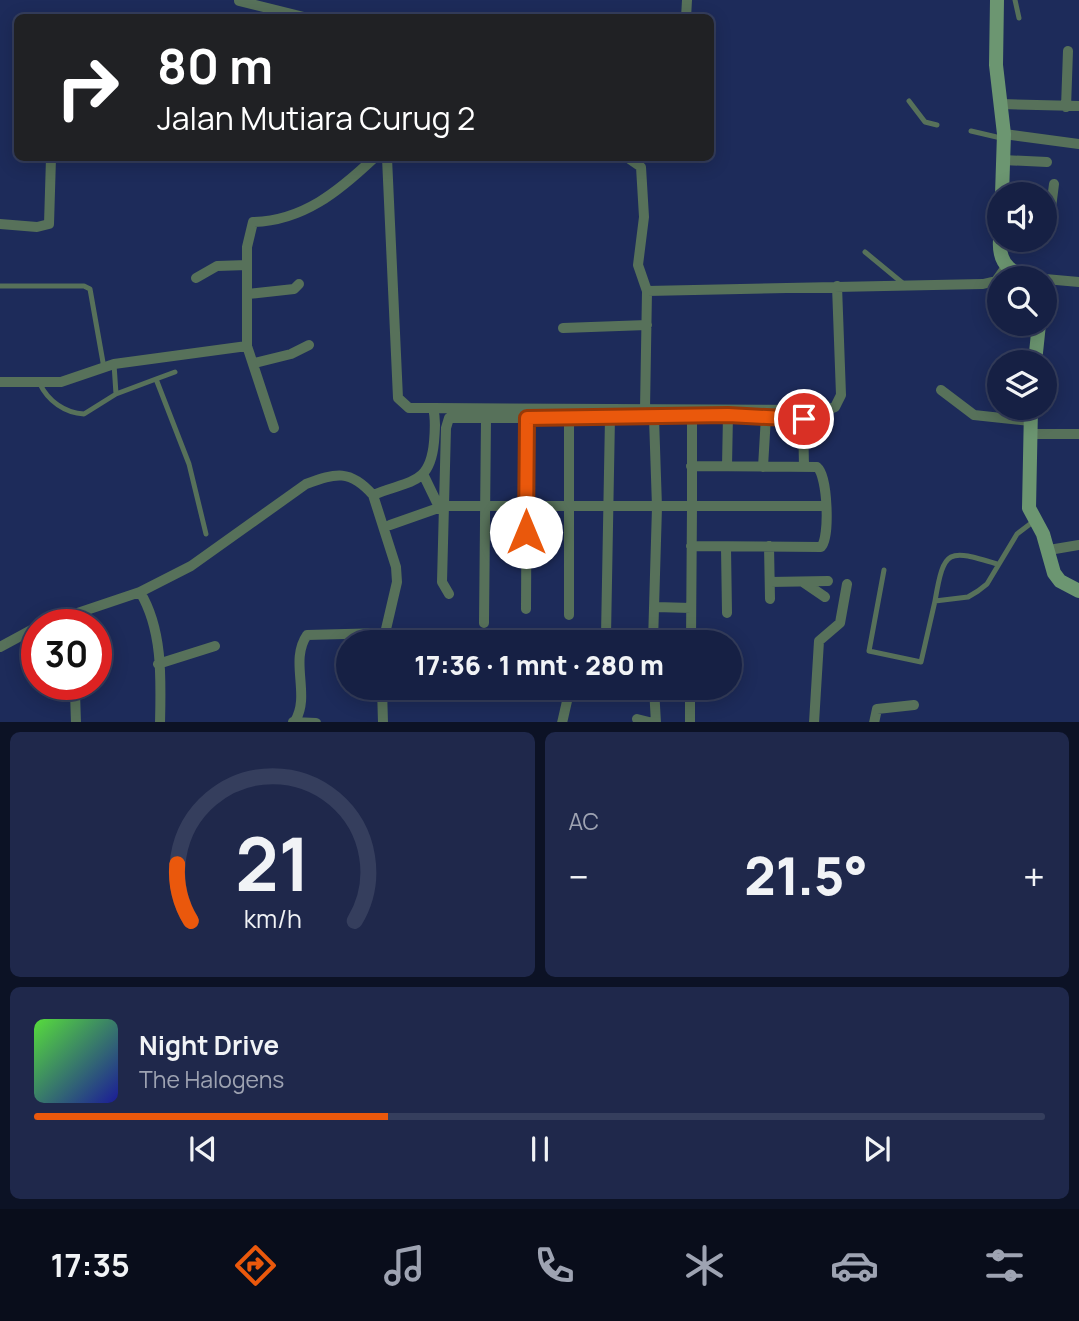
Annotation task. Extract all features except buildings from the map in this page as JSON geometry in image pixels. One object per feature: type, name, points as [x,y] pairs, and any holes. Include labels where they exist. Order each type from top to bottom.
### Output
[{"type":"street","points":[[997,0],[996,65],[1004,136],[1002,182]]},
{"type":"street","points":[[239,1],[292,14]]},
{"type":"street","points":[[1066,107],[1068,51]]},
{"type":"street","points":[[1000,104],[1079,106]]},
{"type":"street","points":[[1004,136],[1079,144]]},
{"type":"street","points":[[1003,160],[1046,162]]},
{"type":"street","points":[[0,225],[37,227],[49,224],[51,161]]},
{"type":"street","points":[[274,428],[255,363],[247,346],[247,247],[253,222],[281,219],[321,203],[370,161]]},
{"type":"street","points":[[387,161],[398,398],[405,407],[827,410],[835,407],[841,395],[837,286]]},
{"type":"street","points":[[632,161],[642,170],[644,217],[638,265],[647,291],[645,409]]},
{"type":"street","points":[[196,278],[217,266],[247,265]]},
{"type":"street","points":[[1057,280],[1079,282]]},
{"type":"street","points":[[647,291],[987,283]]},
{"type":"street","points":[[248,294],[294,289],[299,284]]},
{"type":"street","points":[[562,328],[647,325]]},
{"type":"street","points":[[255,363],[291,354],[309,345]]},
{"type":"street","points":[[0,382],[61,382],[109,366],[247,346]]},
{"type":"street","points":[[941,390],[974,415],[1030,421],[1079,434]]},
{"type":"street","points":[[373,495],[424,476],[431,466],[436,424],[433,408]]},
{"type":"street","points":[[727,466],[728,415]]},
{"type":"street","points":[[449,594],[442,582],[441,506],[447,420],[728,415],[804,419],[804,467]]},
{"type":"street","points":[[763,467],[766,416]]},
{"type":"street","points":[[569,417],[569,615]]},
{"type":"street","points":[[606,630],[610,417]]},
{"type":"street","points":[[691,630],[692,417]]},
{"type":"street","points":[[526,609],[527,418]]},
{"type":"street","points":[[653,418],[657,507],[654,630]]},
{"type":"street","points":[[485,622],[486,419]]},
{"type":"street","points":[[1030,421],[1027,497],[1034,521],[1049,550],[1054,573],[1060,582],[1079,592]]},
{"type":"street","points":[[691,466],[804,467],[821,470],[826,506],[823,546],[691,546]]},
{"type":"street","points":[[90,609],[140,592],[191,566],[306,484],[328,476],[346,475],[361,481],[373,495],[396,567],[396,589],[386,630]]},
{"type":"street","points":[[424,476],[441,506]]},
{"type":"street","points":[[390,525],[441,506],[826,506]]},
{"type":"street","points":[[1049,550],[1079,545]]},
{"type":"street","points":[[769,546],[770,599]]},
{"type":"street","points":[[726,548],[727,613]]},
{"type":"street","points":[[770,582],[828,581]]},
{"type":"street","points":[[803,582],[825,597]]},
{"type":"street","points":[[814,722],[819,641],[840,623],[847,584]]},
{"type":"street","points":[[140,592],[153,615],[160,722]]},
{"type":"street","points":[[656,607],[691,608]]},
{"type":"street","points":[[294,722],[300,704],[299,649],[307,635],[336,636]]},
{"type":"street","points":[[0,648],[21,636]]},
{"type":"street","points":[[158,664],[215,646]]},
{"type":"street","points":[[75,700],[76,722]]},
{"type":"street","points":[[383,700],[383,722]]},
{"type":"street","points":[[562,722],[566,700]]},
{"type":"street","points":[[654,700],[655,722]]},
{"type":"street","points":[[690,722],[691,700]]},
{"type":"street","points":[[874,722],[877,709],[914,705]]},
{"type":"street","points":[[637,719],[650,722]]},
{"type":"lane","points":[[1015,0],[1019,18]]},
{"type":"lane","points":[[909,101],[925,122],[937,125]]},
{"type":"lane","points":[[971,131],[1004,136]]},
{"type":"lane","points":[[865,251],[905,285]]},
{"type":"lane","points":[[0,286],[85,286],[90,289],[116,394]]},
{"type":"lane","points":[[40,384],[48,397],[76,414],[84,415],[116,394],[175,372]]},
{"type":"lane","points":[[156,379],[189,464],[206,534]]},
{"type":"lane","points":[[935,601],[968,597],[987,584],[1017,534],[1034,521]]},
{"type":"lane","points":[[884,570],[869,646],[872,654],[921,662],[943,562],[949,557],[969,556],[997,564]]},
{"type":"route","points":[[526,532],[527,418],[728,415],[804,419]]}]
